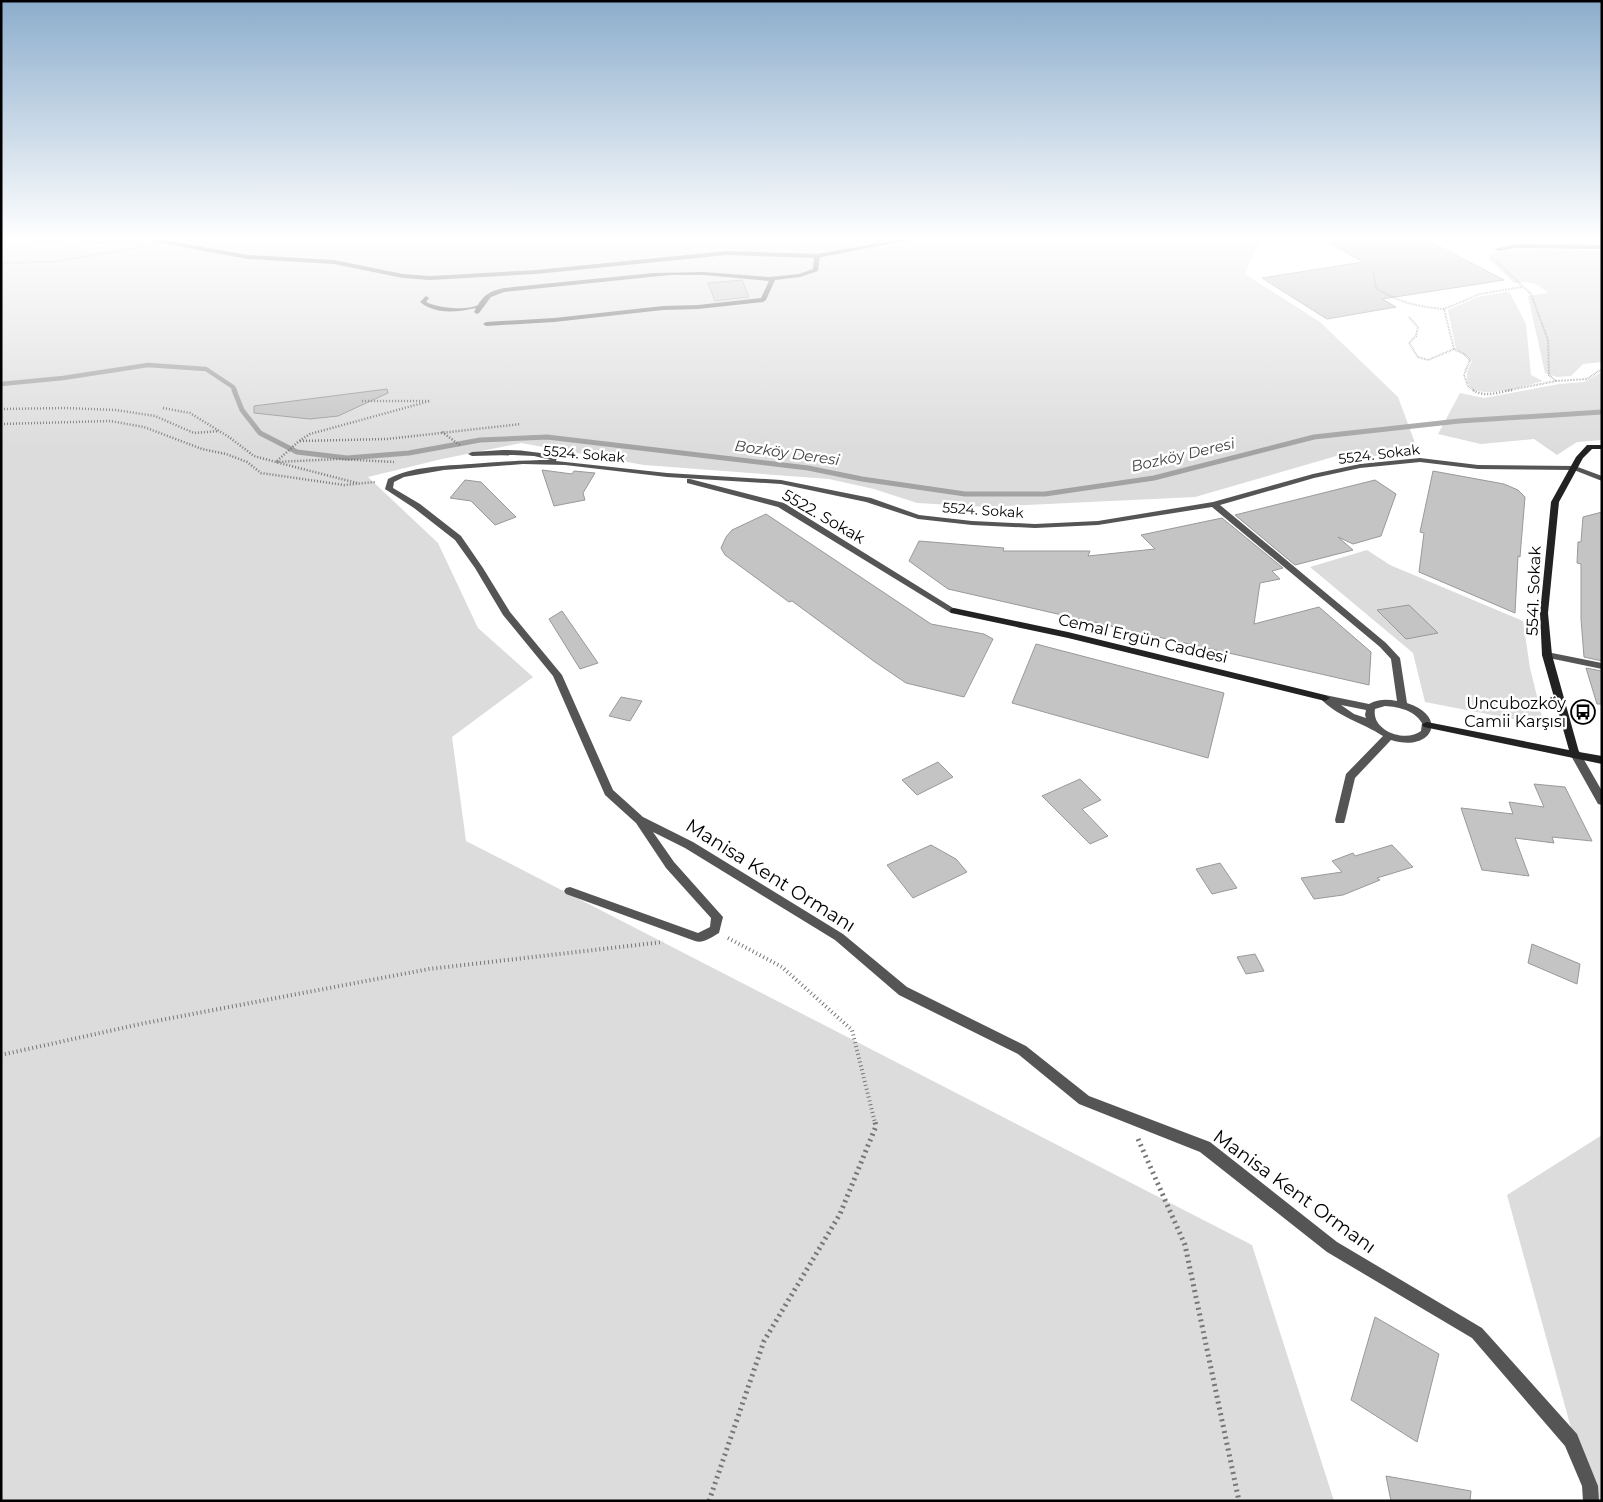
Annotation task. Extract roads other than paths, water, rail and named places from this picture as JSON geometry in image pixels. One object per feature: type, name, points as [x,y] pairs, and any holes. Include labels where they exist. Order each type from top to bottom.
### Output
[{"type":"street","points":[[486,324],[554,320],[653,309]]},
{"type":"street","name":"5541. Sokak","points":[[1575,754],[1547,655],[1544,613],[1555,502],[1580,457],[1590,448],[1602,447]]},
{"type":"street","points":[[472,454],[513,452],[539,454],[564,463]]},
{"type":"street","name":"5524. Sokak","points":[[391,481],[402,475],[444,468],[523,462],[564,463],[667,475],[781,482],[868,500],[918,517],[982,524],[1035,526],[1098,523],[1214,504],[1341,470],[1420,460],[1478,467],[1574,468],[1602,478]]},
{"type":"street","name":"5522. Sokak","points":[[667,475],[781,505],[954,611]]},
{"type":"street","name":"Manisa Kent Ormanı","points":[[391,481],[389,489],[418,506],[458,538],[480,568],[506,613],[558,674],[609,792],[639,820],[689,845],[839,937],[903,991],[1022,1050],[1084,1100],[1205,1147],[1332,1247],[1477,1333],[1571,1440],[1590,1486],[1591,1501]]},
{"type":"street","points":[[1214,504],[1395,658],[1402,704],[1419,713],[1428,725],[1602,760]]},
{"type":"street","name":"Cemal Ergün Caddesi","points":[[954,611],[1068,635],[1371,708],[1383,702],[1402,704]]},
{"type":"street","points":[[1547,655],[1602,666]]},
{"type":"street","name":"Cemal Ergün Caddesi","points":[[1325,698],[1350,715],[1374,725],[1389,736],[1399,739],[1417,739],[1424,736],[1428,725]]},
{"type":"street","points":[[1371,708],[1368,713],[1374,725]]},
{"type":"street","points":[[1340,820],[1350,777],[1389,736]]},
{"type":"street","points":[[1575,754],[1602,801]]},
{"type":"street","points":[[570,891],[699,938],[715,930],[717,917],[670,865],[639,820]]},
{"type":"waterway","name":"Bozköy Deresi","points":[[1,384],[63,378],[148,365],[206,369],[233,387],[235,391]]},
{"type":"waterway","name":"Bozköy Deresi","points":[[234,390],[242,410],[260,433],[297,452],[347,458],[409,453],[480,440],[547,437],[808,468],[862,479],[965,494],[1045,494],[1154,478],[1314,437],[1459,421],[1602,412]]},
{"type":"place","name":"Uncubozköy Camii Karşısı","points":[[1583,712]]}]
